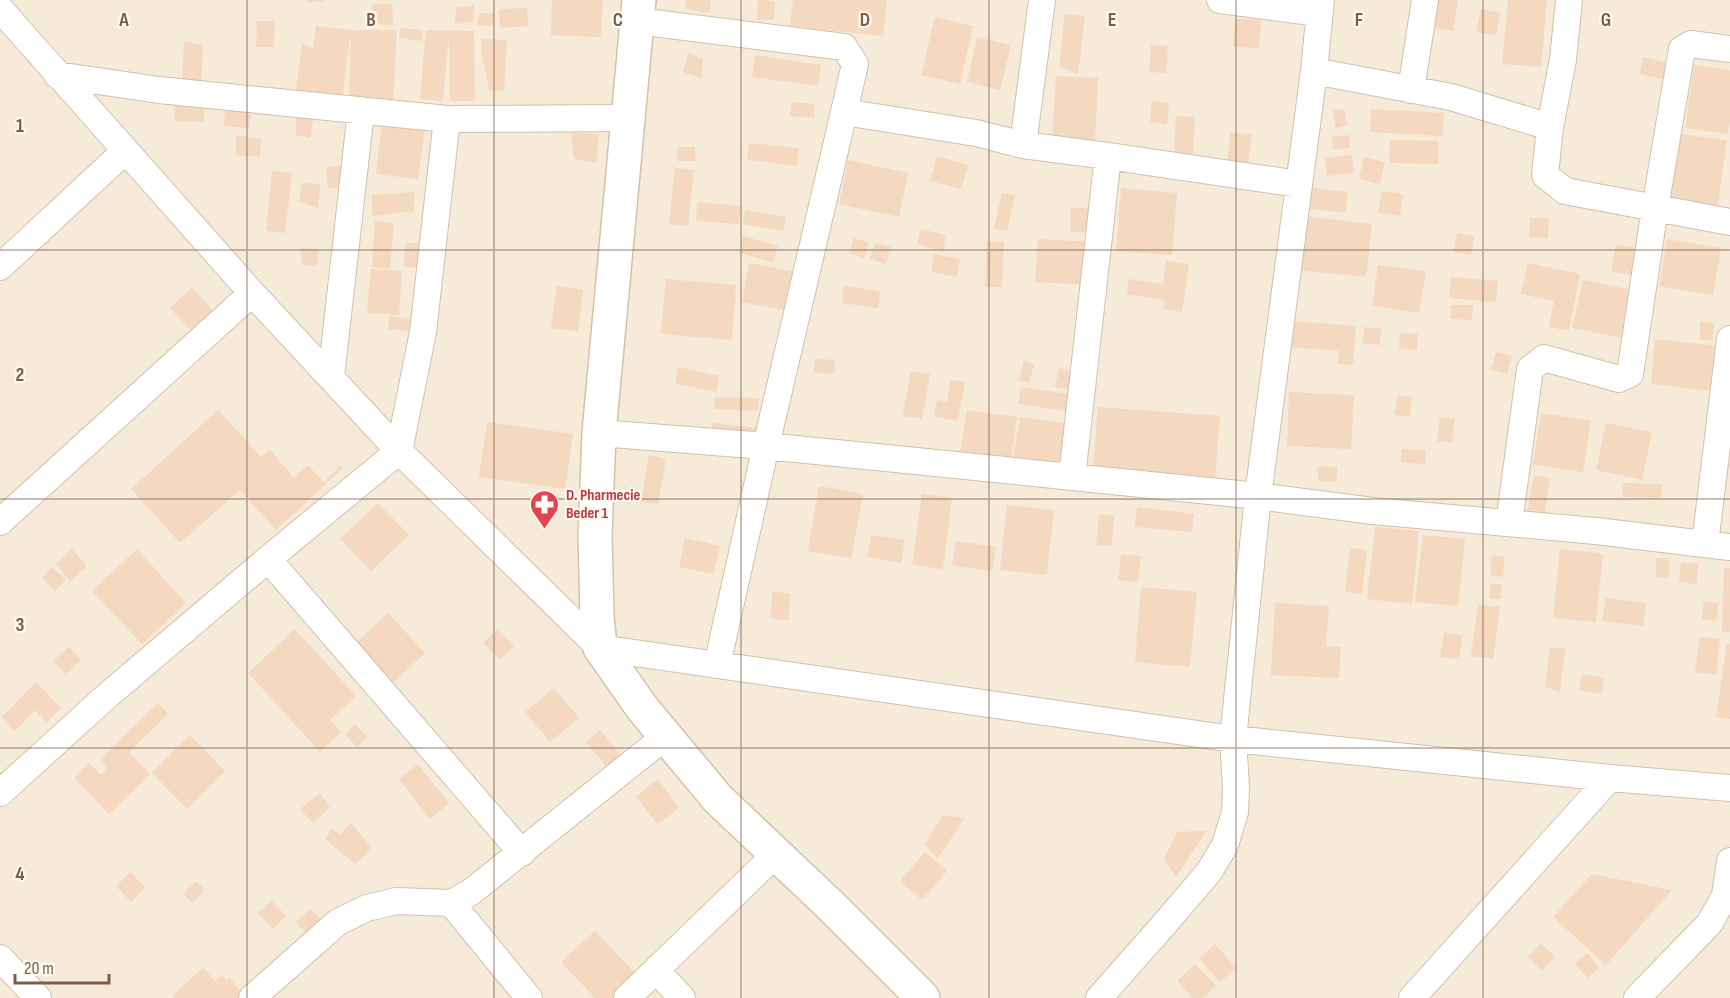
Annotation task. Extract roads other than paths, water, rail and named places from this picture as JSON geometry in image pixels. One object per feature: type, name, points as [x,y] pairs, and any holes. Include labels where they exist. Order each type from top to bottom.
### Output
[{"type":"street","points":[[1023,145],[1042,0]]},
{"type":"street","points":[[1098,998],[1209,872],[1225,845],[1235,812],[1233,740],[1258,496],[1314,71],[1320,7],[1220,0]]},
{"type":"street","points":[[1411,90],[1425,0]]},
{"type":"street","points":[[1569,0],[1563,60],[1550,127],[1545,175],[1565,191],[1730,222]]},
{"type":"street","points":[[0,9],[124,152],[399,451],[600,648],[643,709],[718,799],[829,904],[923,998]]},
{"type":"street","points":[[600,648],[597,615],[596,536],[599,433],[638,10],[844,47],[855,64],[717,665]]},
{"type":"street","points":[[1509,523],[1530,369],[1544,358],[1619,379],[1630,374],[1682,49],[1691,44],[1730,49]]},
{"type":"street","points":[[1314,71],[1451,97],[1550,127]]},
{"type":"street","points":[[57,75],[159,90],[447,119],[629,118]]},
{"type":"street","points":[[331,377],[361,111]]},
{"type":"street","points":[[844,112],[976,133],[1023,145],[1299,184]]},
{"type":"street","points":[[0,793],[108,694],[399,451],[423,332],[447,119]]},
{"type":"street","points":[[0,267],[124,152]]},
{"type":"street","points":[[1072,477],[1108,156]]},
{"type":"street","points":[[0,522],[252,293]]},
{"type":"street","points":[[599,433],[766,446],[1258,496],[1373,511],[1596,531],[1718,545],[1730,339]]},
{"type":"street","points":[[268,559],[522,853]]},
{"type":"street","points":[[600,648],[1233,740],[1730,788]]},
{"type":"street","points":[[252,998],[338,922],[368,908],[396,901],[451,903],[471,892],[666,736]]},
{"type":"street","points":[[1412,998],[1610,778]]},
{"type":"street","points":[[627,998],[776,854]]},
{"type":"street","points":[[1637,998],[1709,924],[1725,896],[1730,861]]},
{"type":"street","points":[[451,903],[529,998]]},
{"type":"street","points":[[0,958],[38,998]]},
{"type":"street","points":[[656,970],[682,998]]},
{"type":"place","name":"D. Pharmecie Beder 1","points":[[545,530]]}]
